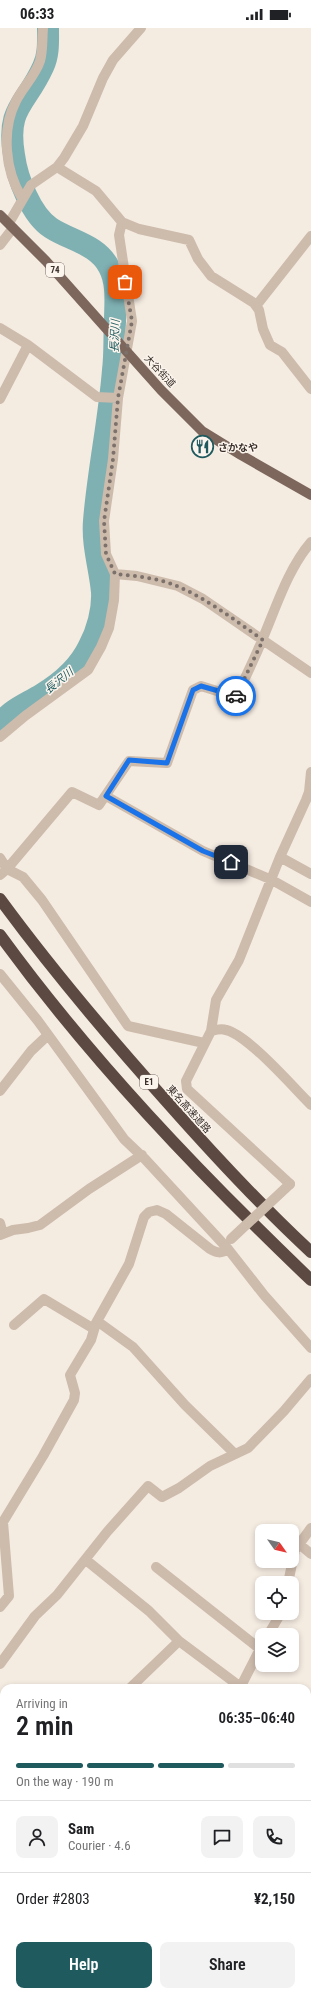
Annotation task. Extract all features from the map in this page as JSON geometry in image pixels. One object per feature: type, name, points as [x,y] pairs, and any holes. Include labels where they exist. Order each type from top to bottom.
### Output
[{"type":"highway","name":"東名高速道路","points":[[0,898],[42,956],[98,1025],[217,1158],[285,1229],[311,1252]]},
{"type":"highway","name":"E1","points":[[0,935],[24,967],[100,1060],[163,1130],[223,1195],[311,1280]]},
{"type":"main road","name":"大谷街道","points":[[0,215],[46,261],[126,352],[177,407],[202,431],[311,495]]},
{"type":"street","points":[[22,197],[13,182],[9,168],[7,125],[16,101],[38,65],[43,48],[43,28]]},
{"type":"street","points":[[0,246],[11,225],[22,197],[31,185],[57,168],[75,142],[103,78],[113,60],[141,28]]},
{"type":"street","points":[[57,168],[96,191],[122,222],[139,229],[189,240],[198,259],[211,276],[256,306],[262,318],[266,338],[270,345],[282,352],[311,389]]},
{"type":"street","points":[[0,737],[25,716],[88,670],[101,647],[109,628],[114,600],[115,574],[106,554],[104,521],[113,459],[118,398],[127,338],[132,321],[119,235],[122,222]]},
{"type":"street","points":[[256,306],[311,236]]},
{"type":"street","points":[[0,328],[28,345],[97,397],[118,398]]},
{"type":"street","points":[[0,399],[28,345]]},
{"type":"street","points":[[4,872],[72,792],[99,805],[129,760],[167,763],[193,690],[201,686],[236,697],[263,640],[288,578],[300,555],[311,542]]},
{"type":"street","points":[[115,574],[137,576],[178,586],[203,599],[311,673]]},
{"type":"street","points":[[0,1607],[9,1596],[3,1522],[43,1456],[74,1400],[75,1393],[70,1375],[91,1340],[96,1325],[129,1264],[144,1217],[149,1212],[157,1210],[166,1214],[210,1250],[223,1253],[228,1244],[290,1184],[187,1089],[186,1081],[211,1031],[216,1000],[239,960],[280,858],[306,800],[309,792],[311,772]]},
{"type":"street","points":[[106,796],[203,851],[272,880],[311,902]]},
{"type":"street","points":[[0,858],[4,872]]},
{"type":"street","points":[[280,858],[311,874]]},
{"type":"street","points":[[4,872],[23,876],[128,1026],[204,1043]]},
{"type":"street","points":[[0,974],[48,1035],[124,1139],[228,1244],[264,1295],[311,1348]]},
{"type":"street","points":[[211,1031],[224,1029],[234,1033],[263,1056],[311,1105]]},
{"type":"street","points":[[0,1091],[31,1051],[48,1035]]},
{"type":"street","points":[[0,1223],[1,1234],[40,1225],[89,1189],[142,1156]]},
{"type":"street","points":[[14,1325],[44,1299],[96,1325],[133,1347],[185,1405],[235,1454]]},
{"type":"street","points":[[0,1664],[35,1616],[57,1595],[107,1532],[148,1486],[162,1497],[179,1488],[210,1466],[248,1448],[284,1411],[311,1379]]},
{"type":"street","points":[[311,1528],[299,1544],[311,1554]]},
{"type":"street","points":[[86,1560],[150,1611],[179,1641],[235,1684]]},
{"type":"street","points":[[156,1567],[255,1642]]},
{"type":"street","points":[[134,1684],[179,1641]]},
{"type":"street","points":[[242,1684],[255,1659]]},
{"type":"waterway","name":"長沢川","points":[[0,723],[15,710],[56,684],[80,661],[95,634],[102,599],[94,539],[94,521],[114,364],[114,280],[109,267],[98,253],[51,228],[37,214],[26,195],[18,174],[12,139],[15,116],[19,107],[37,80],[45,62],[48,48],[48,28]]},
{"type":"way so far","points":[[125,282],[132,321],[127,338],[118,398],[113,459],[104,521],[106,554],[115,574],[137,576],[178,586],[203,599],[263,640],[236,696]]},
{"type":"place","name":"さかなや","points":[[203,447]]},
{"type":"route","points":[[231,862],[203,851],[144,816],[106,796],[129,760],[167,763],[193,690],[201,686],[236,696]]}]
